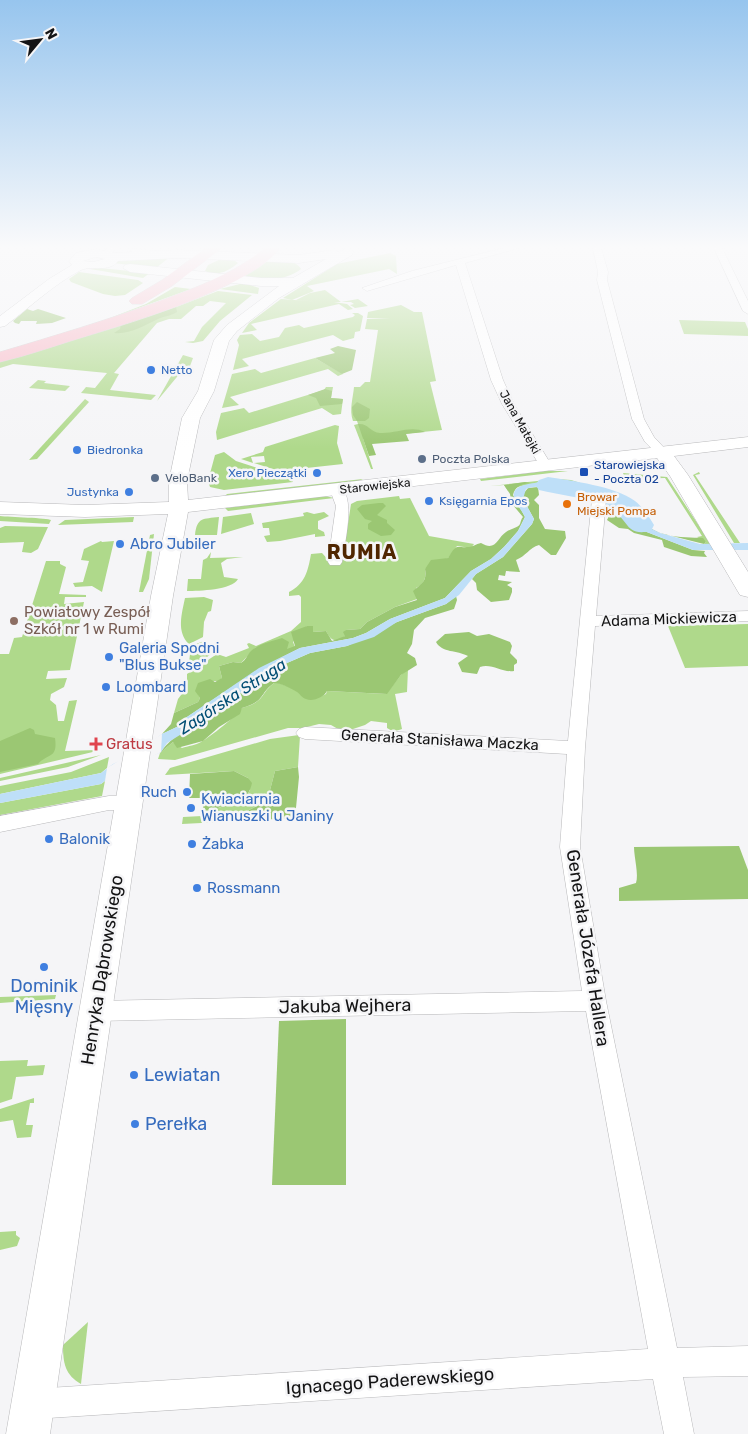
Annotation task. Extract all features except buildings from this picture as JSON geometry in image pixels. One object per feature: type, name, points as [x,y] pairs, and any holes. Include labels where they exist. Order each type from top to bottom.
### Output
[{"type":"main road","points":[[0,324],[12,315]]},
{"type":"main road","points":[[0,351],[82,325],[106,315]]},
{"type":"main road","points":[[0,357],[137,315]]},
{"type":"main road","name":"Henryka Dąbrowskiego","points":[[31,1419],[128,802],[179,506],[178,481],[191,418],[206,391],[219,348],[226,334],[247,315]]},
{"type":"main road","name":"Starowiejska","points":[[0,508],[79,512],[179,506],[337,490],[748,442]]},
{"type":"main road","points":[[662,452],[674,467],[748,590]]},
{"type":"street","name":"Jana Matejki","points":[[477,315],[497,380],[508,404],[546,466]]},
{"type":"street","points":[[611,315],[638,419],[649,440],[662,452]]},
{"type":"street","points":[[335,562],[343,506],[337,490]]},
{"type":"street","name":"Generała Józefa Hallera","points":[[599,499],[576,748],[570,847],[595,1001],[679,1434]]},
{"type":"street","name":"Adama Mickiewicza","points":[[589,621],[748,616]]},
{"type":"street","name":"Generała Stanisława Maczka","points":[[305,733],[576,748]]},
{"type":"street","points":[[0,824],[109,803],[128,802]]},
{"type":"street","name":"Jakuba Wejhera","points":[[95,1010],[595,1001]]},
{"type":"street","name":"Ignacego Paderewskiego","points":[[31,1419],[666,1363],[748,1360]]},
{"type":"green space","points":[[20,315],[56,315],[66,318],[52,323],[36,324],[37,321],[21,321],[19,324],[13,321]]},
{"type":"green space","points":[[152,315],[169,315],[131,331],[114,333],[120,329],[121,325]]},
{"type":"green space","points":[[155,315],[186,315],[181,319],[169,319],[157,323],[114,373],[119,374],[110,390],[156,395],[151,400],[81,393],[86,387],[95,388],[107,373],[13,364],[0,368],[0,362]]},
{"type":"green space","points":[[214,315],[227,315],[203,341],[185,342],[194,341],[202,327]]},
{"type":"green space","points":[[260,315],[291,315],[251,324],[257,330],[242,333],[249,323]]},
{"type":"green space","points":[[355,315],[363,316],[360,331],[355,332],[354,338],[343,341],[333,335],[242,359],[249,366],[233,370],[239,345],[237,340],[240,335],[252,334],[260,341],[279,337],[285,328],[299,325],[304,328]]},
{"type":"green space","points":[[368,315],[423,315],[436,381],[430,382],[442,430],[363,438],[373,469],[371,469],[354,425],[358,424],[357,421],[353,421],[351,408],[354,387],[360,387],[365,382],[370,382],[378,330],[365,329],[367,319],[390,319],[367,318]]},
{"type":"green space","points":[[679,320],[745,322],[748,336],[684,334]]},
{"type":"green space","points":[[338,346],[356,350],[352,370],[342,374],[315,358],[335,353],[330,349]]},
{"type":"green space","points":[[183,355],[193,358],[190,366],[186,366],[157,401]]},
{"type":"green space","points":[[315,358],[343,374],[338,376],[328,369],[230,397],[239,405],[222,408],[232,374],[255,369],[261,373]]},
{"type":"green space","points":[[38,380],[46,381],[44,383],[70,386],[65,391],[29,388]]},
{"type":"green space","points":[[326,387],[333,387],[331,398],[343,399],[341,414],[333,415],[322,408],[217,440],[216,432],[221,413],[244,408],[249,413],[324,390]]},
{"type":"green space","points":[[325,389],[332,391],[331,398],[343,399],[342,404],[320,406],[316,398],[308,395]]},
{"type":"green space","points":[[85,399],[89,402],[37,459],[29,460]]},
{"type":"green space","points":[[357,402],[370,409],[369,418],[365,421],[357,421],[353,415],[352,407]]},
{"type":"green space","points":[[358,424],[380,433],[414,429],[425,432],[406,434],[409,441],[372,444],[376,455],[369,456]]},
{"type":"green space","points":[[335,425],[339,426],[337,443],[343,464],[279,471],[254,463],[265,462],[264,456],[251,457],[253,463],[241,459],[263,452],[265,447]]},
{"type":"green space","points":[[224,452],[236,461],[292,479],[293,482],[224,490],[210,487],[208,481],[215,455]]},
{"type":"green space","points":[[545,471],[568,471],[481,481],[480,479]]},
{"type":"green space","points":[[699,472],[700,474],[695,475],[740,543],[734,543],[693,475]]},
{"type":"green space","points":[[623,473],[667,477],[711,544],[704,544],[706,542],[697,537],[702,536],[665,478],[626,479]]},
{"type":"green space","points":[[363,479],[359,481],[225,496],[227,494]]},
{"type":"green space","points":[[557,479],[571,480],[596,488],[594,493],[558,485],[538,483],[508,491],[504,485],[490,486]]},
{"type":"green space","points":[[530,483],[519,486],[515,489],[513,495],[525,517],[518,531],[491,559],[471,571],[445,598],[390,619],[353,638],[300,648],[259,669],[181,721],[183,724],[162,734],[171,724],[174,713],[198,702],[200,698],[195,691],[198,683],[210,679],[215,682],[222,678],[219,666],[233,662],[241,663],[258,646],[282,638],[289,642],[287,649],[295,646],[291,632],[307,626],[313,626],[313,632],[326,631],[332,641],[345,636],[343,632],[346,630],[360,629],[367,622],[395,607],[417,600],[413,591],[423,582],[425,569],[431,560],[448,558],[457,547],[470,547],[481,543],[493,545],[506,532],[520,524],[523,517],[512,504],[510,494],[504,485]]},
{"type":"green space","points":[[538,487],[539,495],[534,500],[539,505],[539,518],[545,529],[565,531],[566,538],[556,555],[551,555],[539,545],[516,560],[520,572],[506,571],[505,576],[499,575],[498,580],[512,582],[507,585],[512,588],[509,600],[491,602],[477,590],[476,583],[472,579],[476,574],[503,557],[532,524],[534,519],[523,499],[523,494],[528,488]]},
{"type":"green space","points":[[325,496],[334,498],[228,511],[225,508]]},
{"type":"green space","points":[[399,496],[400,499],[410,498],[429,536],[474,544],[471,548],[457,546],[448,558],[425,569],[424,580],[416,588],[417,599],[395,607],[367,622],[360,629],[346,630],[345,636],[339,640],[332,639],[326,631],[313,632],[313,626],[307,626],[293,642],[295,647],[289,650],[271,642],[255,648],[241,663],[233,662],[219,666],[222,678],[220,681],[213,681],[198,694],[200,698],[198,702],[174,713],[178,699],[187,687],[187,674],[217,654],[226,657],[249,648],[247,644],[249,643],[256,646],[291,631],[301,622],[301,597],[299,595],[289,596],[289,592],[299,585],[305,576],[311,554],[322,553],[333,565],[342,563],[351,504],[357,501]]},
{"type":"green space","points":[[616,499],[630,501],[641,508],[643,512],[640,513],[644,521],[650,528],[663,534],[652,531],[644,525],[634,509]]},
{"type":"green space","points":[[609,501],[627,512],[639,529],[693,550],[705,551],[704,553],[707,557],[691,556],[664,547],[662,540],[619,528],[607,520]]},
{"type":"green space","points":[[383,503],[386,506],[377,515],[387,520],[387,523],[395,530],[391,535],[381,536],[368,529],[368,524],[372,521],[365,519],[357,509],[362,505]]},
{"type":"green space","points":[[324,512],[329,516],[318,521],[318,529],[324,532],[325,536],[315,537],[315,534],[267,542],[264,536],[270,535],[269,528],[263,528],[262,523],[304,516],[303,513],[314,514]]},
{"type":"green space","points":[[251,513],[254,524],[221,534],[223,517]]},
{"type":"green space","points":[[0,516],[51,520],[49,524],[0,521]]},
{"type":"green space","points":[[134,517],[133,522],[58,525],[65,520]]},
{"type":"green space","points":[[219,517],[217,535],[195,535],[199,522]]},
{"type":"green space","points":[[5,526],[48,527],[38,549],[31,553],[22,552],[24,542],[0,543],[0,528]]},
{"type":"green space","points":[[154,534],[149,579],[143,592],[139,592],[150,535]]},
{"type":"green space","points":[[669,535],[703,538],[706,542],[704,544]]},
{"type":"green space","points":[[101,541],[114,541],[102,592],[92,586],[75,587],[73,583],[83,582],[89,561],[81,560],[84,549]]},
{"type":"green space","points":[[211,552],[210,558],[243,557],[227,559],[221,563],[224,577],[238,579],[235,583],[222,588],[187,591],[188,579],[201,579],[203,560]]},
{"type":"green space","points":[[46,561],[60,561],[60,564],[66,567],[59,594],[86,595],[86,597],[65,597],[64,604],[84,602],[70,670],[48,671],[46,679],[67,678],[64,687],[51,694],[50,700],[56,705],[58,721],[64,721],[69,701],[77,700],[65,751],[97,751],[0,774],[0,654],[9,654],[14,638],[22,637]]},
{"type":"green space","points":[[456,596],[457,600],[454,609],[425,618],[414,630],[412,644],[407,653],[415,658],[417,665],[401,675],[387,694],[327,691],[318,698],[309,700],[303,698],[289,687],[274,683],[255,703],[242,708],[240,714],[219,727],[203,741],[177,748],[173,742],[160,753],[175,737],[189,730],[194,730],[227,702],[280,666],[310,653],[347,646],[397,622],[446,604]]},
{"type":"green space","points":[[204,597],[213,600],[211,611],[208,612],[204,622],[203,637],[189,644],[182,634],[181,628],[185,598]]},
{"type":"green space","points":[[748,624],[748,666],[685,668],[668,626]]},
{"type":"green space","points":[[469,632],[477,636],[489,634],[510,642],[512,646],[510,653],[517,660],[517,663],[514,665],[514,671],[484,666],[480,667],[477,674],[462,672],[458,663],[468,656],[446,650],[436,642],[445,634]]},
{"type":"green space","points":[[204,641],[204,648],[211,654],[188,671],[191,646]]},
{"type":"green space","points":[[408,669],[407,692],[395,694],[402,729],[393,731],[387,728],[387,723],[371,721],[353,729],[338,729],[331,725],[319,724],[303,728],[288,728],[175,760],[158,759],[160,753],[173,742],[182,748],[197,744],[205,739],[230,721],[242,708],[259,700],[274,683],[279,683],[317,698],[326,694],[327,691],[386,694]]},
{"type":"green space","points":[[30,728],[34,730],[35,734],[55,738],[54,753],[38,764],[0,772],[0,741]]},
{"type":"green space","points":[[299,735],[298,767],[275,771],[269,794],[260,799],[259,805],[249,810],[240,821],[182,824],[183,817],[202,816],[217,808],[238,803],[246,797],[250,790],[248,778],[234,771],[165,775],[170,768],[270,739]]},
{"type":"green space","points":[[101,755],[68,767],[0,781],[0,778]]},
{"type":"green space","points":[[109,757],[107,768],[101,773],[0,794],[0,786],[71,772]]},
{"type":"green space","points":[[298,767],[299,777],[295,818],[240,821],[249,810],[259,805],[260,799],[269,794],[275,771]]},
{"type":"green space","points":[[234,771],[248,778],[252,783],[248,794],[241,800],[202,816],[204,798],[189,798],[190,774]]},
{"type":"green space","points":[[105,781],[102,796],[0,815],[0,803],[101,784]]},
{"type":"green space","points":[[739,846],[748,870],[748,899],[619,901],[619,888],[636,883],[634,847]]},
{"type":"green space","points":[[56,995],[55,999],[0,1003],[0,997]]},
{"type":"green space","points":[[346,1019],[346,1185],[272,1185],[279,1021]]},
{"type":"green space","points":[[28,1060],[27,1066],[45,1065],[43,1075],[16,1077],[12,1099],[0,1103],[0,1061]]},
{"type":"green space","points":[[34,1098],[34,1103],[30,1103],[26,1125],[33,1125],[31,1137],[17,1138],[13,1120],[0,1122],[0,1109]]},
{"type":"green space","points":[[16,1231],[16,1235],[20,1238],[17,1246],[0,1250],[0,1232]]},
{"type":"green space","points":[[88,1322],[81,1384],[71,1377],[66,1368],[63,1345]]},
{"type":"water","points":[[541,482],[594,493],[594,497],[551,487],[542,486],[526,489],[523,499],[534,519],[532,524],[503,557],[476,574],[459,595],[446,604],[397,622],[374,637],[347,646],[310,653],[280,666],[227,702],[194,730],[190,732],[188,730],[167,743],[161,752],[116,772],[101,784],[0,803],[0,794],[101,773],[113,764],[133,755],[162,734],[183,724],[181,721],[259,668],[300,648],[353,638],[390,619],[445,598],[471,571],[491,559],[518,531],[525,517],[516,503],[514,492],[520,486]]},
{"type":"water","points":[[605,495],[629,505],[634,509],[644,525],[660,533],[700,544],[748,543],[748,550],[693,550],[639,529],[625,510],[605,500]]},
{"type":"pier","points":[[162,734],[161,752],[105,781],[107,768]]},
{"type":"waterway","name":"Zagórska Struga","points":[[548,485],[588,493],[618,502],[625,506],[641,525]]},
{"type":"place","name":"Netto","points":[[151,370]]},
{"type":"place","name":"Biedronka","points":[[77,450]]},
{"type":"place","name":"Poczta Polska","points":[[422,459]]},
{"type":"place","name":"Starowiejska - Poczta 02","points":[[584,472]]},
{"type":"place","name":"Xero Pieczątki","points":[[317,473]]},
{"type":"place","name":"VeloBank","points":[[155,478]]},
{"type":"place","name":"Justynka","points":[[129,492]]},
{"type":"place","name":"Księgarnia Epos","points":[[429,501]]},
{"type":"place","name":"Browar Miejski Pompa","points":[[567,504]]},
{"type":"place","name":"Abro Jubiler","points":[[120,544]]},
{"type":"place","name":"Powiatowy Zespół Szkół nr 1 w Rumi","points":[[14,621]]},
{"type":"place","name":"Galeria Spodni \"Blus Bukse\"","points":[[109,657]]},
{"type":"place","name":"Loombard","points":[[106,687]]},
{"type":"place","name":"Gratus","points":[[96,744]]},
{"type":"place","name":"Ruch","points":[[187,792]]},
{"type":"place","name":"Kwiaciarnia Wianuszki u Janiny","points":[[191,808]]},
{"type":"place","name":"Balonik","points":[[49,839]]},
{"type":"place","name":"Żabka","points":[[192,844]]},
{"type":"place","name":"Rossmann","points":[[197,888]]},
{"type":"place","name":"Dominik Mięsny","points":[[44,967]]},
{"type":"place","name":"Lewiatan","points":[[134,1075]]},
{"type":"place","name":"Perełka","points":[[135,1124]]},
{"type":"district","name":"RUMIA","points":[[362,552]]}]
